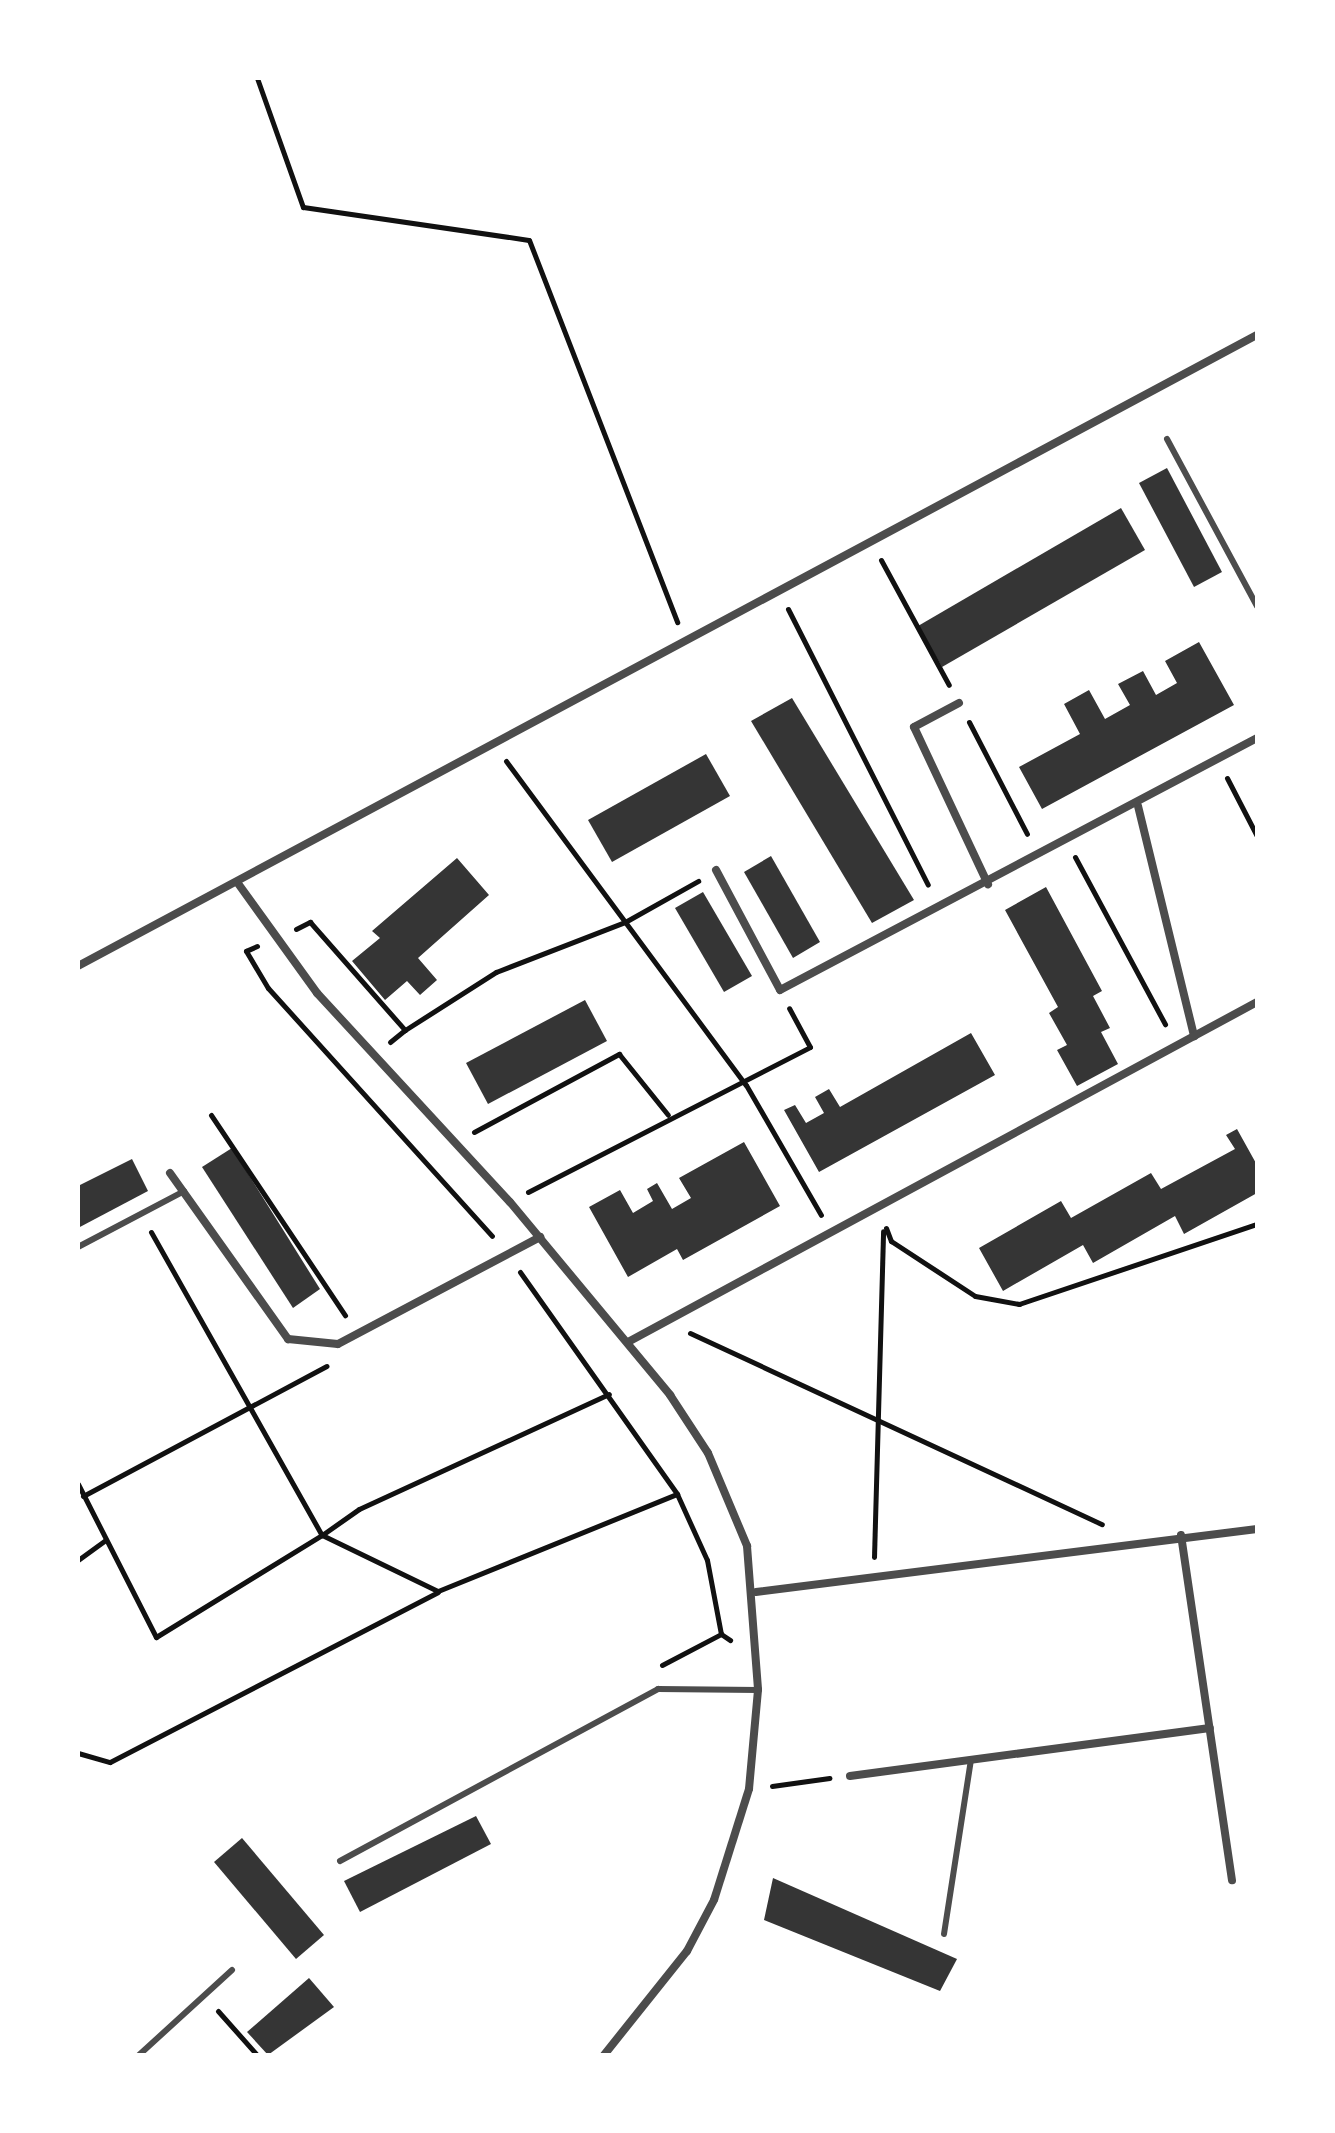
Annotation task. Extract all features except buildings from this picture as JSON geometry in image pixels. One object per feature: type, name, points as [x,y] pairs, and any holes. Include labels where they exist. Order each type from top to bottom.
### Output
[{"type":"street","points":[[78,966],[687,646],[1257,335]]},
{"type":"street","points":[[959,703],[914,727],[988,884]]},
{"type":"street","points":[[716,870],[780,990],[1068,844],[1219,763],[1257,738]]},
{"type":"street","points":[[1138,806],[1194,1036]]},
{"type":"street","points":[[237,882],[317,993],[510,1202],[628,1342],[708,1453],[731,1500],[756,1592],[758,1690],[749,1789],[714,1900],[687,1951],[631,2030],[604,2055]]},
{"type":"street","points":[[628,1342],[878,1203],[1257,1002]]},
{"type":"street","points":[[170,1173],[288,1339],[338,1344],[540,1237]]},
{"type":"street","points":[[756,1592],[1142,1543],[1181,1535],[1257,1529]]},
{"type":"street","points":[[1181,1535],[1232,1880]]},
{"type":"street","points":[[850,1776],[1210,1728]]},
{"type":"lane","points":[[1167,439],[1257,606]]},
{"type":"lane","points":[[78,1247],[184,1191]]},
{"type":"lane","points":[[340,1861],[658,1689],[758,1690]]},
{"type":"lane","points":[[944,1934],[971,1760]]},
{"type":"lane","points":[[139,2055],[232,1970]]},
{"type":"path","points":[[257,78],[303,207],[529,240],[687,646]]},
{"type":"path","points":[[782,595],[940,908]]},
{"type":"path","points":[[496,747],[746,1085],[830,1230]]},
{"type":"path","points":[[1219,763],[1257,836]]},
{"type":"path","points":[[1068,844],[1177,1046]]},
{"type":"path","points":[[510,1202],[668,1115],[746,1085],[810,1047],[780,990]]},
{"type":"path","points":[[456,1142],[619,1054],[668,1115]]},
{"type":"path","points":[[878,1203],[891,1241],[925,1266],[975,1296],[1019,1304],[1190,1253],[1257,1224]]},
{"type":"path","points":[[873,1576],[885,1240],[878,1203]]},
{"type":"path","points":[[141,1213],[322,1535],[438,1591]]},
{"type":"path","points":[[665,1322],[1142,1543]]},
{"type":"path","points":[[78,1484],[156,1637],[359,1509],[609,1394]]},
{"type":"path","points":[[78,1753],[110,1762],[438,1591],[677,1494]]},
{"type":"path","points":[[78,1560],[106,1540]]},
{"type":"path","points":[[658,1689],[661,1666],[721,1634]]},
{"type":"path","points":[[749,1789],[850,1776]]},
{"type":"path","points":[[204,1995],[257,2055]]}]
